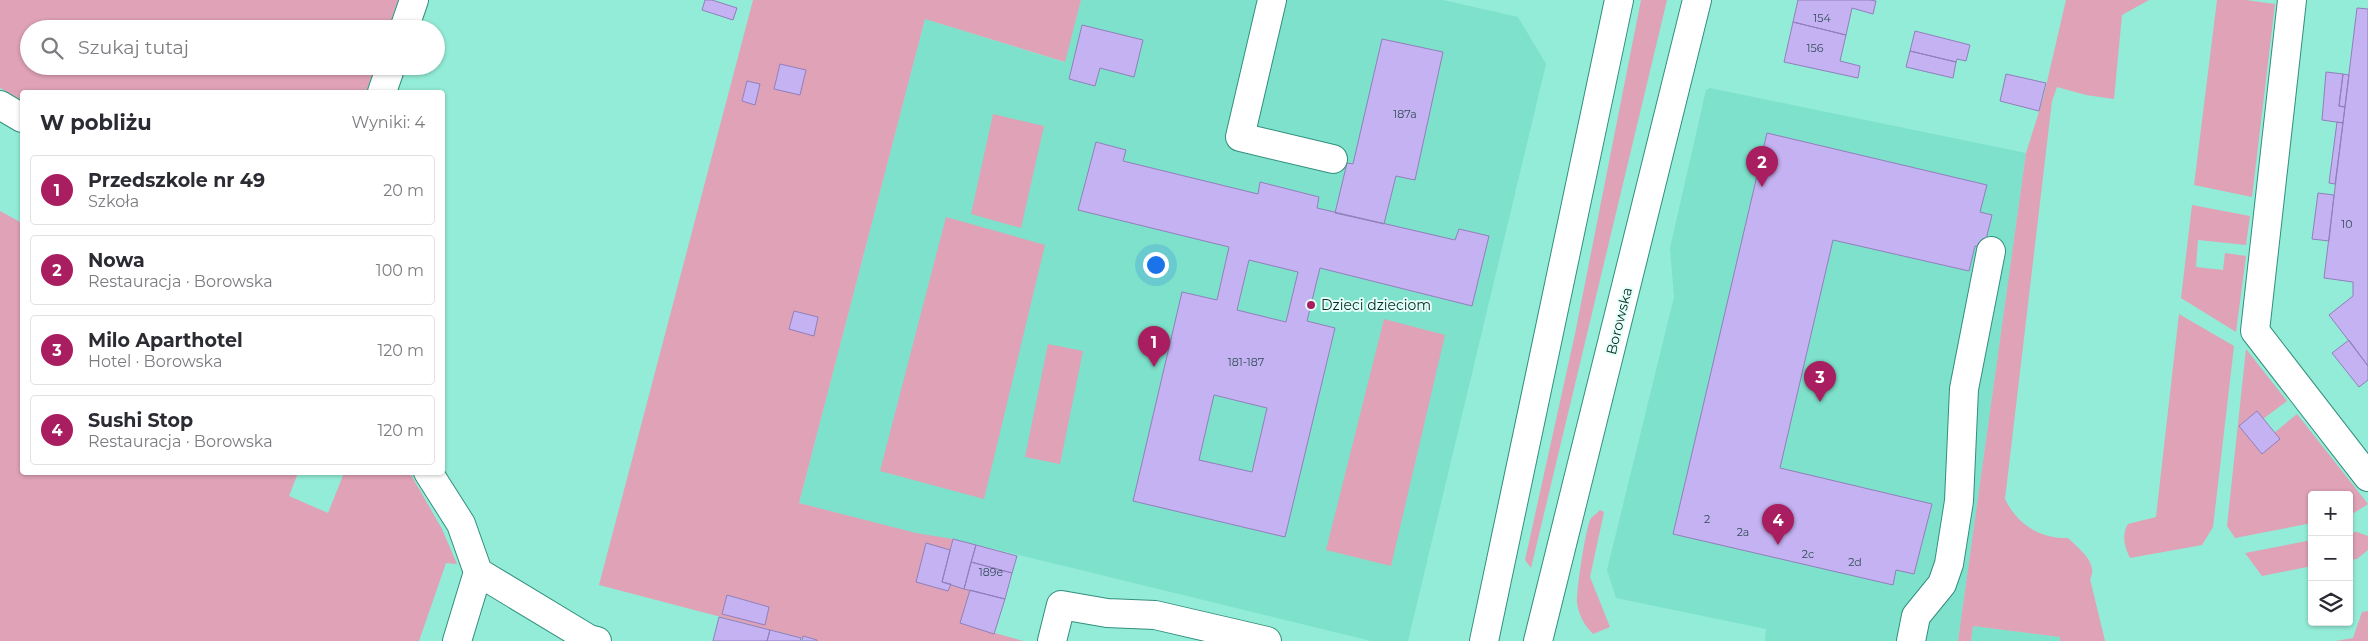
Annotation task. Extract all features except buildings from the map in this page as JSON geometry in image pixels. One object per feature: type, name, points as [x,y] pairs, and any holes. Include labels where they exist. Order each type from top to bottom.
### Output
[{"type":"street","points":[[407,20],[414,0]]},
{"type":"street","points":[[1272,0],[1240,137],[1333,159]]},
{"type":"street","points":[[1484,641],[1619,0]]},
{"type":"street","name":"Borowska","points":[[1538,641],[1697,0]]},
{"type":"street","points":[[2292,0],[2255,332],[2368,477]]},
{"type":"street","points":[[383,90],[388,75]]},
{"type":"street","points":[[0,105],[20,117]]},
{"type":"street","points":[[1911,641],[1916,616],[1942,584],[1949,564],[1959,500],[1964,389],[1991,251]]},
{"type":"street","points":[[430,475],[461,524],[478,572],[457,641]]},
{"type":"street","points":[[478,572],[588,639],[597,641]]},
{"type":"street","points":[[1052,641],[1061,605],[1107,613],[1155,615],[1267,641]]},
{"type":"shaded area","points":[[0,0],[398,0],[391,20],[20,20],[20,75],[372,75],[367,90],[20,90],[20,99],[0,88]]},
{"type":"shaded area","points":[[753,0],[1081,0],[1065,62],[925,19],[799,503],[916,533],[953,539],[942,582],[970,590],[960,623],[1023,641],[813,641],[599,585]]},
{"type":"shaded area","points":[[1081,0],[1443,0],[1518,17],[1546,64],[1408,641],[1371,641],[953,539],[916,534],[799,503],[925,19],[1064,62]]},
{"type":"shaded area","points":[[1641,0],[1667,0],[1531,568],[1525,560],[1575,334]]},
{"type":"shaded area","points":[[2066,0],[2149,0],[2122,15],[2114,99],[2086,95],[2057,87],[2052,101],[2005,499],[2016,516],[2030,528],[2048,536],[2068,538],[2086,556],[2092,567],[2090,579],[2105,641],[2060,641],[2060,637],[1973,626],[1971,641],[1958,641],[2026,153],[2043,99]]},
{"type":"shaded area","points":[[2217,0],[2246,0],[2275,4],[2252,197],[2194,185]]},
{"type":"shaded area","points":[[1710,88],[2026,153],[1958,641],[1765,641],[1766,629],[1616,598],[1607,570],[1674,297],[1670,248],[1706,90]]},
{"type":"shaded area","points":[[993,114],[1044,126],[1021,228],[971,214]]},
{"type":"shaded area","points":[[2192,205],[2250,216],[2246,245],[2198,240],[2196,267],[2223,270],[2225,253],[2246,256],[2236,332],[2181,298]]},
{"type":"shaded area","points":[[0,211],[20,222],[20,475],[297,475],[289,496],[328,513],[343,475],[411,475],[442,529],[457,564],[446,563],[419,641],[0,641]]},
{"type":"shaded area","points":[[946,217],[1045,245],[984,499],[880,471]]},
{"type":"shaded area","points":[[2179,314],[2234,346],[2213,527],[2202,545],[2130,558],[2125,546],[2124,537],[2128,524],[2156,517]]},
{"type":"shaded area","points":[[1384,319],[1445,335],[1391,566],[1326,550]]},
{"type":"shaded area","points":[[1048,344],[1083,351],[1060,464],[1025,457]]},
{"type":"shaded area","points":[[2246,349],[2287,401],[2263,419],[2256,412],[2239,426],[2274,433],[2297,414],[2368,504],[2353,513],[2353,491],[2308,491],[2308,524],[2235,538],[2227,526]]},
{"type":"shaded area","points":[[1600,510],[1604,512],[1590,577],[1610,627],[1593,634],[1581,616],[1577,596],[1589,523],[1591,518]]},
{"type":"shaded area","points":[[2353,532],[2368,536],[2368,550],[2357,559],[2353,560],[2353,536]]},
{"type":"shaded area","points":[[2308,541],[2308,567],[2262,576],[2245,553]]},
{"type":"shaded area","points":[[2368,611],[2368,641],[2336,641],[2353,638],[2362,612]]},
{"type":"shaded area","points":[[1973,626],[2060,637],[2060,641],[1971,641]]},
{"type":"place","name":"Nowa","points":[[1762,187]]},
{"type":"place","name":"Dzieci dzieciom","points":[[1311,305]]},
{"type":"place","name":"Przedszkole nr 49","points":[[1154,367]]},
{"type":"place","name":"Milo Aparthotel","points":[[1820,402]]},
{"type":"place","name":"Sushi Stop","points":[[1778,545]]}]
